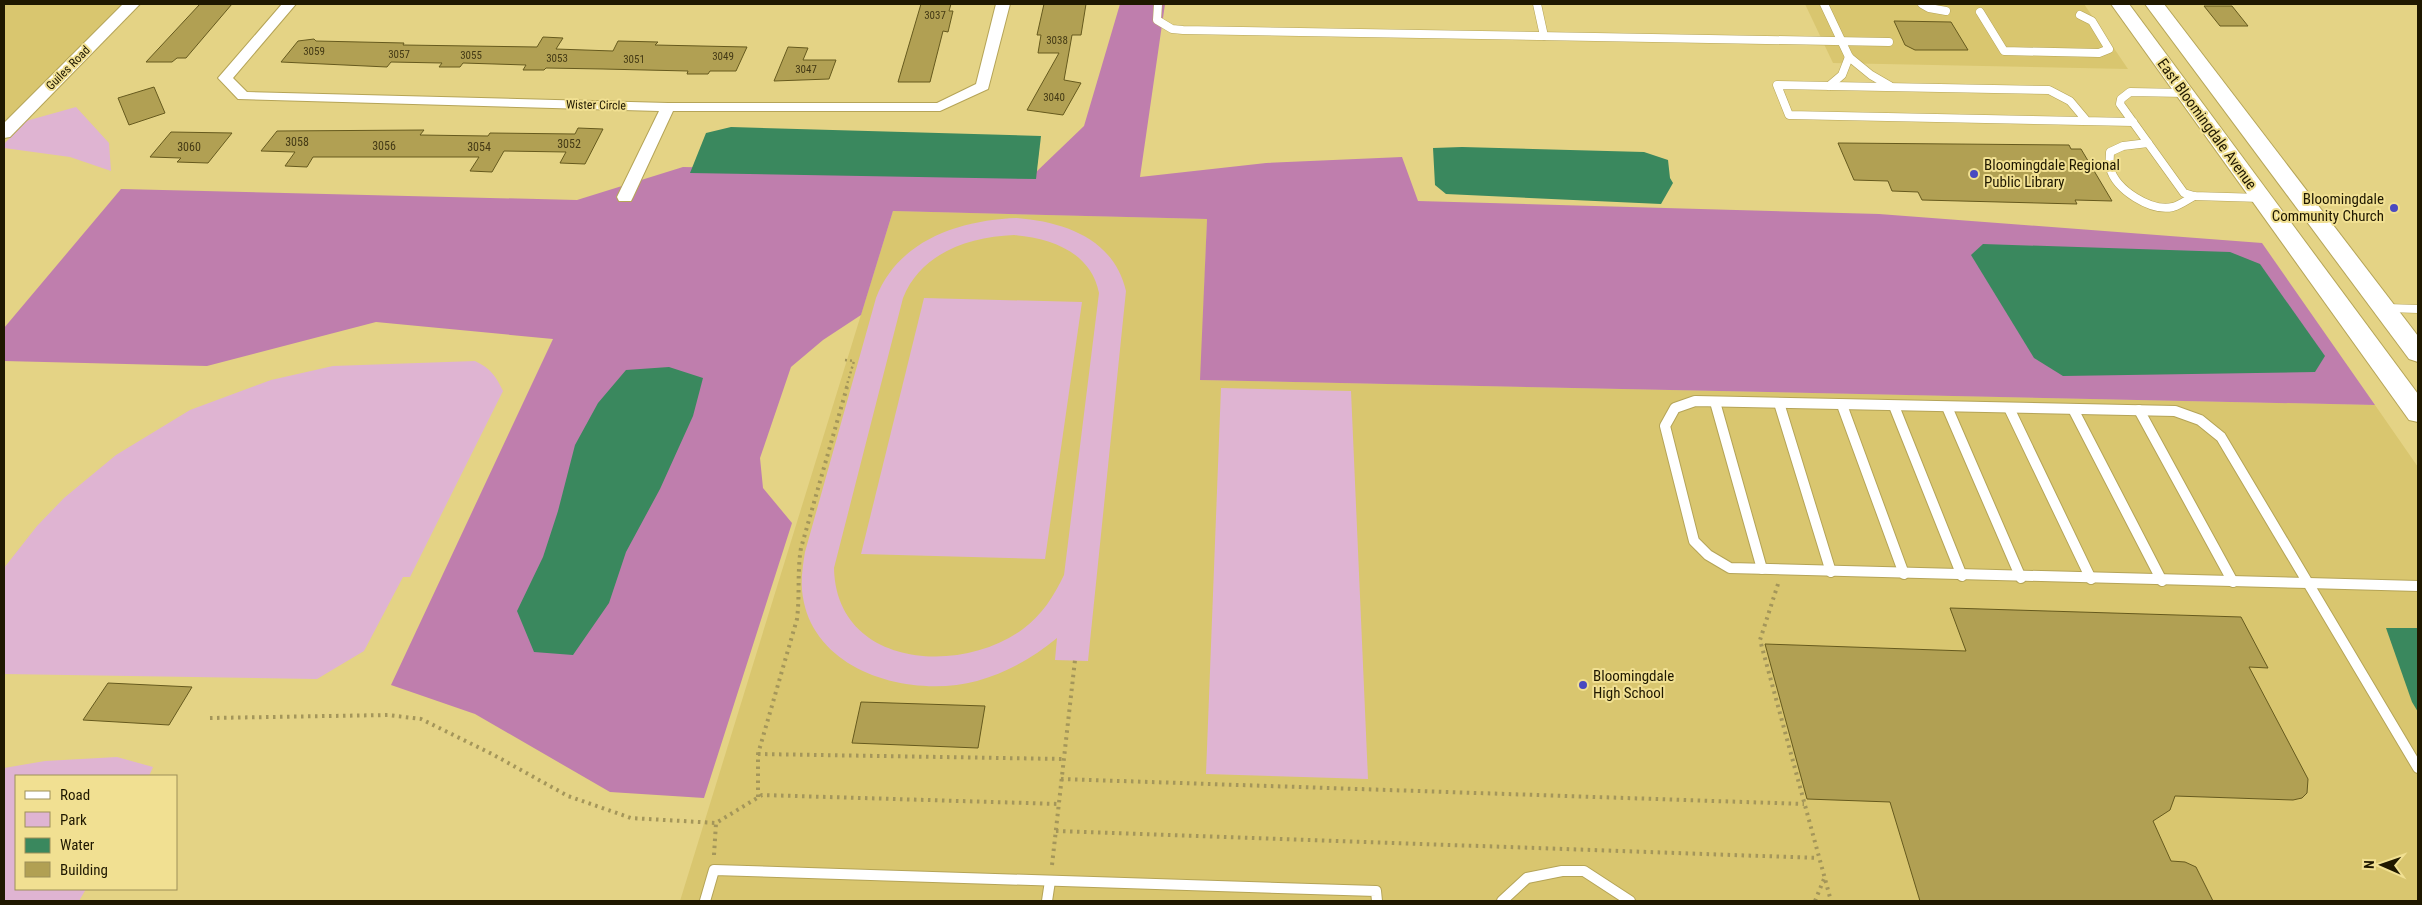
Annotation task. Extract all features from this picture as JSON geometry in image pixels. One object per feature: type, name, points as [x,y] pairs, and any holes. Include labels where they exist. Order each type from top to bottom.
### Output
[{"type":"main road","name":"East Bloomingdale Avenue","points":[[2120,4],[2418,413]]},
{"type":"main road","name":"East Bloomingdale Avenue","points":[[2154,4],[2418,353]]},
{"type":"street","name":"Guiles Road","points":[[4,133],[132,4]]},
{"type":"street","name":"Wister Circle","points":[[289,4],[225,78],[243,96],[668,107],[940,108],[983,86],[1003,4]]},
{"type":"street","points":[[625,197],[668,107]]},
{"type":"lane","points":[[1158,4],[1158,20],[1172,30],[1889,42]]},
{"type":"lane","points":[[1537,4],[1544,36]]},
{"type":"lane","points":[[1824,4],[1849,57],[1871,75],[1893,87]]},
{"type":"lane","points":[[1922,4],[1929,8],[1946,11]]},
{"type":"lane","points":[[1980,12],[2004,51],[2105,52],[2109,49],[2092,21],[2080,15]]},
{"type":"lane","points":[[1829,86],[1842,75],[1849,57]]},
{"type":"lane","points":[[2086,120],[2073,102],[2062,94],[2049,90],[1777,85],[1789,115],[2133,122]]},
{"type":"lane","points":[[2186,93],[2130,92],[2121,100],[2120,104],[2184,193],[2194,196],[2261,198]]},
{"type":"lane","points":[[2148,143],[2123,146],[2110,152],[2110,169],[2118,183],[2134,197],[2158,207],[2172,208],[2194,196]]},
{"type":"lane","points":[[2384,308],[2418,309]]},
{"type":"lane","points":[[2418,586],[2308,584],[2162,580],[2021,578],[1730,568],[1708,555],[1694,541],[1665,426],[1675,408],[1695,402],[2175,411],[2200,420],[2221,437],[2308,584],[2418,768]]},
{"type":"lane","points":[[1715,402],[1762,570]]},
{"type":"lane","points":[[1779,403],[1831,572]]},
{"type":"lane","points":[[1842,404],[1904,574]]},
{"type":"lane","points":[[1894,406],[1962,576]]},
{"type":"lane","points":[[1947,407],[2021,578]]},
{"type":"lane","points":[[2009,408],[2091,579]]},
{"type":"lane","points":[[2073,409],[2162,580]]},
{"type":"lane","points":[[2139,410],[2233,582]]},
{"type":"lane","points":[[705,901],[714,870],[1376,891],[1377,901]]},
{"type":"lane","points":[[1502,901],[1526,878],[1562,871],[1584,871],[1630,901]]},
{"type":"lane","points":[[1047,901],[1050,881]]},
{"type":"path","points":[[758,798],[758,754],[797,619],[799,602],[796,588],[796,570],[800,548],[854,361],[845,360]]},
{"type":"path","points":[[1782,570],[1760,640],[1830,901]]},
{"type":"path","points":[[1050,881],[1075,660]]},
{"type":"path","points":[[210,718],[388,714],[421,719],[492,754],[568,796],[631,818],[716,823],[762,795],[1059,804]]},
{"type":"path","points":[[758,754],[1063,759]]},
{"type":"path","points":[[1061,779],[1804,804]]},
{"type":"path","points":[[714,870],[716,823]]},
{"type":"path","points":[[1056,831],[1818,858]]},
{"type":"path","points":[[1815,901],[1824,878]]},
{"type":"shaded area","points":[[4,4],[122,4],[4,122]]},
{"type":"shaded area","points":[[1120,4],[1165,4],[1140,177],[1266,163],[1402,157],[1418,201],[1879,214],[2262,243],[2375,405],[1200,380],[1207,219],[893,211],[861,315],[823,340],[791,367],[760,458],[763,488],[792,523],[704,798],[610,792],[475,714],[391,685],[553,339],[376,322],[207,366],[4,361],[4,328],[121,189],[577,200],[683,167],[1034,174],[1084,126]]},
{"type":"shaded area","points":[[1805,4],[2084,4],[2128,69],[1833,63]]},
{"type":"shaded area","name":"Bloomingdale High School","points":[[893,211],[1207,219],[1201,380],[2375,405],[2418,467],[2418,901],[680,901]]},
{"type":"green space","points":[[76,107],[109,143],[111,171],[70,157],[4,148],[4,144],[26,121]]},
{"type":"green space","points":[[1017,218],[1035,220],[1069,229],[1085,236],[1111,258],[1120,273],[1126,291],[1088,661],[1055,660],[1057,638],[1020,664],[977,681],[950,686],[922,686],[894,681],[867,673],[843,659],[823,641],[809,618],[802,590],[805,552],[876,298],[886,278],[899,261],[933,237],[974,223]],"holes":[[[1014,235],[1055,244],[1078,257],[1088,267],[1095,279],[1099,293],[1064,575],[1052,598],[1036,618],[1023,629],[997,644],[967,653],[936,656],[905,653],[878,643],[855,626],[840,601],[834,568],[903,298],[911,282],[921,269],[948,250],[980,239],[997,236]]]},
{"type":"green space","points":[[924,298],[1082,302],[1045,559],[861,554]]},
{"type":"green space","points":[[475,361],[492,373],[503,391],[410,577],[403,577],[364,651],[317,679],[4,674],[4,568],[37,526],[64,498],[116,455],[190,410],[271,380],[333,366]]},
{"type":"green space","points":[[1221,388],[1351,391],[1368,779],[1206,774]]},
{"type":"green space","points":[[117,757],[153,767],[149,775],[15,775],[15,890],[85,890],[79,901],[4,901],[4,768],[45,761]]},
{"type":"water","points":[[731,127],[1041,136],[1036,179],[690,173],[706,133]]},
{"type":"water","points":[[1462,147],[1644,152],[1668,160],[1670,178],[1673,183],[1661,204],[1446,194],[1435,185],[1433,148]]},
{"type":"water","points":[[1983,244],[2230,252],[2260,264],[2325,356],[2315,372],[2063,376],[2034,358],[1971,255]]},
{"type":"water","points":[[669,367],[703,378],[693,416],[660,489],[626,552],[609,603],[573,655],[534,652],[517,611],[543,557],[558,511],[575,445],[598,403],[626,370]]},
{"type":"water","points":[[2386,628],[2418,628],[2418,712],[2412,702]]},
{"type":"building","points":[[200,4],[232,4],[186,58],[177,58],[172,62],[146,62]]},
{"type":"building","points":[[921,4],[951,4],[949,11],[953,11],[948,32],[943,31],[930,82],[898,82]]},
{"type":"building","points":[[1044,4],[1086,4],[1081,35],[1072,35],[1064,80],[1081,83],[1063,115],[1027,110],[1059,53],[1038,53],[1041,35],[1037,35]]},
{"type":"building","points":[[2204,6],[2232,6],[2248,26],[2220,26]]},
{"type":"building","points":[[1894,21],[1951,22],[1968,50],[1915,50],[1905,45]]},
{"type":"building","points":[[543,37],[563,38],[556,49],[613,51],[618,41],[658,42],[655,45],[747,47],[736,71],[710,71],[708,74],[687,74],[688,71],[603,69],[546,68],[544,70],[523,70],[526,65],[463,63],[460,67],[439,67],[442,63],[391,62],[387,67],[281,62],[298,41],[314,39],[316,41],[404,43],[403,45],[537,47]]},
{"type":"building","points":[[788,47],[808,48],[803,60],[836,60],[829,79],[774,81]]},
{"type":"building","points":[[154,87],[165,113],[129,125],[118,98]]},
{"type":"building","points":[[578,128],[603,129],[585,164],[560,163],[566,152],[504,151],[492,172],[470,171],[479,157],[313,157],[307,167],[285,166],[295,152],[261,151],[277,131],[424,130],[420,135],[488,136],[490,133],[575,134]]},
{"type":"building","points":[[171,132],[232,133],[208,163],[177,162],[181,158],[150,157]]},
{"type":"building","name":"Bloomingdale Regional Public Library","points":[[1838,143],[2069,145],[2071,149],[2081,149],[2112,201],[2075,200],[2077,204],[1922,200],[1918,192],[1892,191],[1888,181],[1854,180]]},
{"type":"building","points":[[1950,608],[2241,617],[2268,668],[2249,667],[2308,779],[2307,793],[2302,798],[2293,800],[2175,796],[2170,810],[2153,821],[2171,861],[2185,862],[2196,867],[2213,901],[1920,901],[1890,802],[1807,799],[1765,644],[1966,651]]},
{"type":"building","points":[[108,683],[192,687],[169,725],[83,720]]},
{"type":"building","points":[[861,702],[985,706],[978,748],[852,743]]},
{"type":"place","name":"Bloomingdale Regional Public Library","points":[[1974,174]]},
{"type":"place","name":"Bloomingdale Community Church","points":[[2394,208]]},
{"type":"place","name":"Bloomingdale High School","points":[[1583,685]]}]
